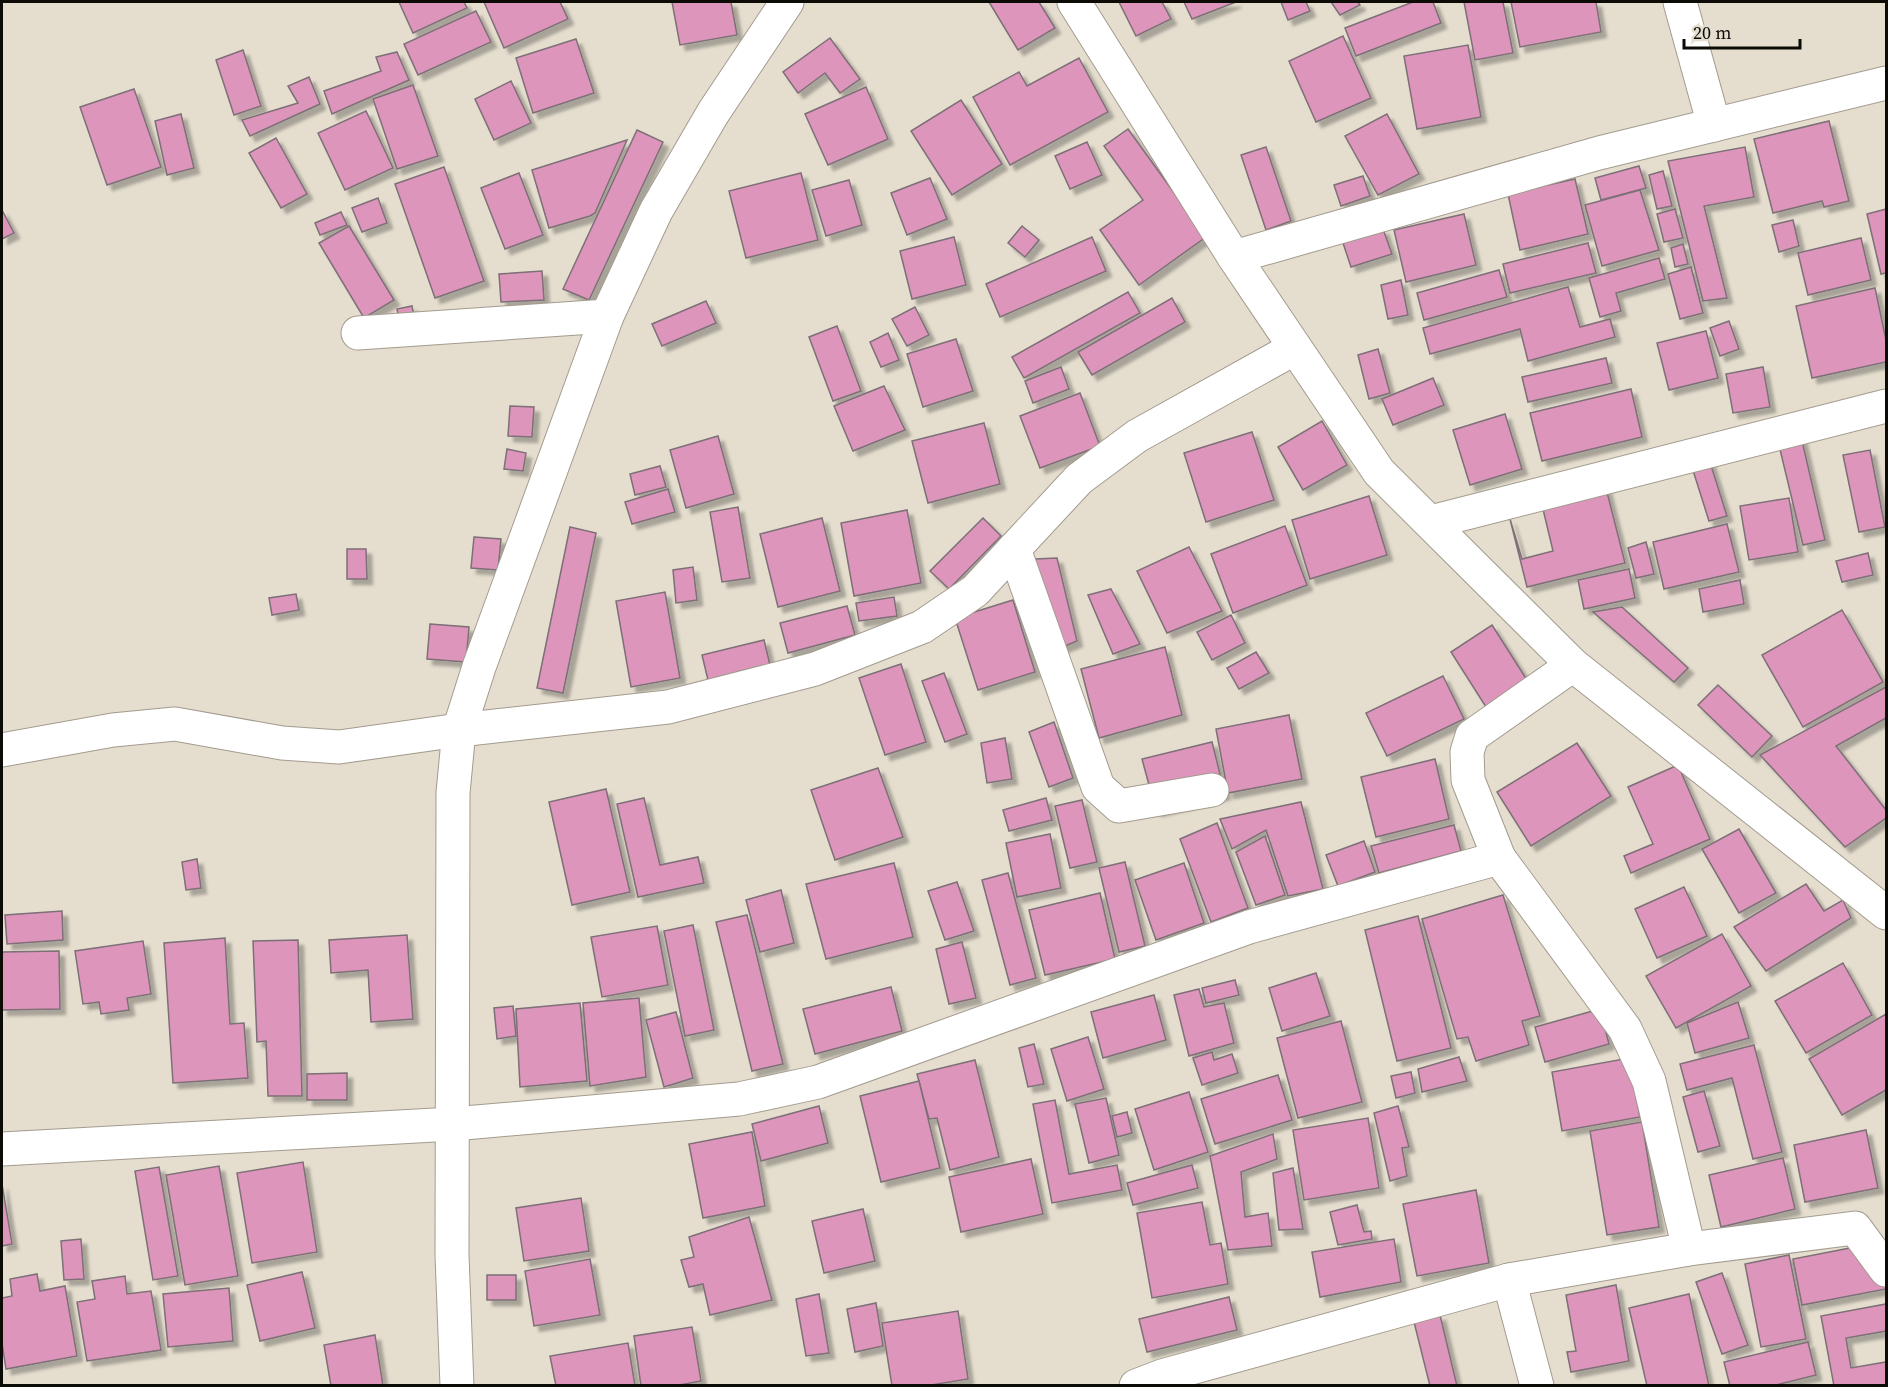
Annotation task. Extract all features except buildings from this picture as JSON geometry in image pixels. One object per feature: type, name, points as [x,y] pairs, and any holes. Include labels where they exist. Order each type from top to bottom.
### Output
[{"type":"street","points":[[457,1386],[452,1255],[453,794],[459,730],[479,667],[607,316],[656,211],[713,113],[787,2]]},
{"type":"street","points":[[1074,2],[1234,256],[1379,472],[1573,665],[1887,913]]},
{"type":"street","points":[[1680,2],[1714,125]]},
{"type":"street","points":[[1234,256],[1599,153],[1887,83]]},
{"type":"street","points":[[358,333],[607,316]]},
{"type":"street","points":[[2,750],[113,730],[175,724],[282,743],[339,747],[459,730],[668,707],[815,669],[922,627],[975,591],[1079,479],[1137,436],[1295,348]]},
{"type":"street","points":[[1431,522],[1887,406]]},
{"type":"street","points":[[1014,549],[1098,787],[1119,806],[1212,790]]},
{"type":"street","points":[[1573,665],[1472,736],[1467,752],[1468,780],[1499,858],[1625,1029],[1648,1081],[1689,1250]]},
{"type":"street","points":[[2,1149],[453,1124],[739,1099],[818,1082],[1249,927],[1499,858]]},
{"type":"street","points":[[1154,1382],[1509,1280],[1689,1250],[1855,1228],[1887,1270]]},
{"type":"street","points":[[1509,1280],[1537,1386]]}]
